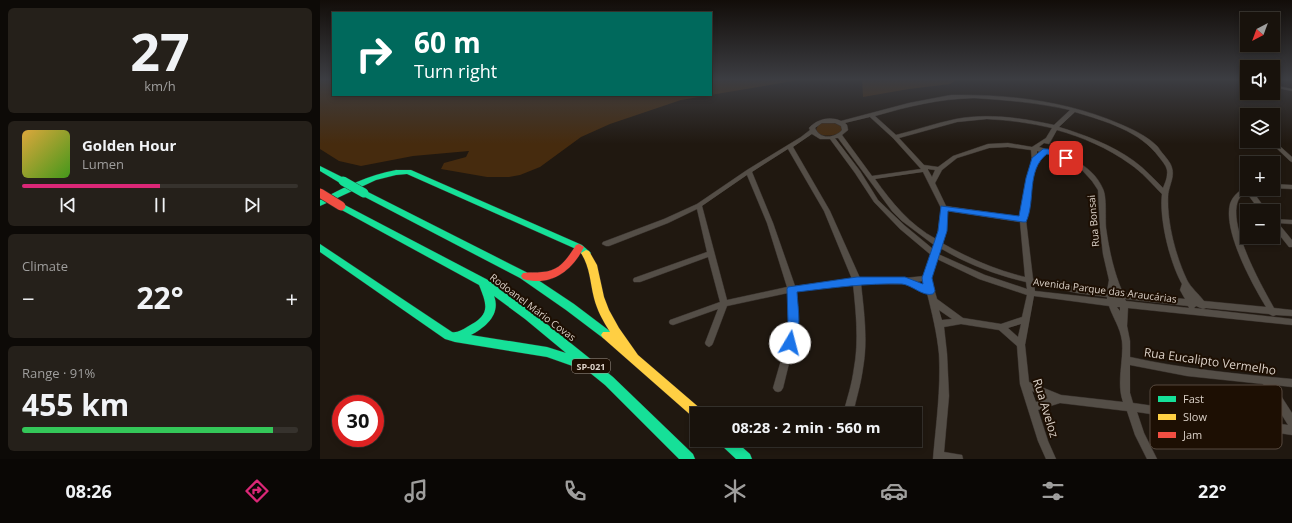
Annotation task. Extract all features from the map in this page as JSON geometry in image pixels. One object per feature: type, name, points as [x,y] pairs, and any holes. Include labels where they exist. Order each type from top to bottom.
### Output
[{"type":"highway","name":"Rodoanel Mário Covas","points":[[320,168],[343,182],[523,275],[570,307],[633,356],[690,407]]},
{"type":"highway","points":[[320,203],[380,175],[399,171],[408,172],[580,247],[588,254],[601,303],[633,356]]},
{"type":"highway","name":"Rodoanel Mário Covas","points":[[320,193],[484,284],[529,316],[609,381],[688,459]]},
{"type":"highway","points":[[320,247],[449,336],[547,352],[565,357],[609,381]]},
{"type":"highway","points":[[523,275],[539,277],[560,271],[574,260],[580,247]]},
{"type":"highway","points":[[455,338],[477,327],[487,316],[491,307],[484,284]]},
{"type":"highway","points":[[732,447],[745,459]]},
{"type":"street","points":[[840,123],[872,116],[919,102],[931,100]]},
{"type":"street","points":[[1026,100],[1074,110],[1104,119],[1131,131],[1160,151],[1169,167],[1170,173],[1170,180],[1165,194],[1166,219],[1170,240],[1186,284],[1202,304],[1206,313]]},
{"type":"street","points":[[1047,139],[1046,151],[1036,158],[1034,148],[1047,139],[1074,110]]},
{"type":"street","points":[[872,116],[896,137],[923,168],[932,182],[944,208],[944,224],[927,278],[939,324],[943,354],[944,396],[938,458],[958,459]]},
{"type":"street","points":[[803,138],[819,136],[832,138],[840,136],[845,128],[861,118]]},
{"type":"street","points":[[896,137],[946,123],[976,118],[1014,120],[1056,128],[1098,143],[1126,158],[1140,168],[1165,194]]},
{"type":"street","points":[[606,244],[666,221],[699,205],[749,171],[790,147],[813,130],[814,125],[821,121],[831,120],[840,123],[845,128]]},
{"type":"street","points":[[813,130],[819,136]]},
{"type":"street","name":"Avenida Parque das Araucárias","points":[[840,136],[894,209],[920,232],[938,244],[979,266],[1030,282],[1110,295],[1292,313]]},
{"type":"street","name":"Avenida Parque das Araucárias","points":[[832,138],[858,172],[876,201],[902,227],[935,254],[982,276],[1031,293],[1124,305],[1292,322]]},
{"type":"street","name":"Rua Bonsai","points":[[932,182],[939,169],[954,157],[988,146],[1008,145],[1034,148],[1066,158],[1083,168],[1098,185],[1101,195],[1103,228],[1113,280]]},
{"type":"street","points":[[790,147],[827,211],[857,281],[862,325],[861,347],[859,368],[850,407]]},
{"type":"street","points":[[1279,148],[1292,160]]},
{"type":"street","name":"Rua Aveloz","points":[[1036,158],[1030,178],[1023,220],[1031,293],[1021,345],[1025,384],[1032,408],[1051,459]]},
{"type":"street","points":[[871,178],[923,168],[939,169]]},
{"type":"street","points":[[749,171],[770,223],[792,289],[793,323],[790,343],[778,388]]},
{"type":"street","points":[[1280,186],[1292,187]]},
{"type":"street","points":[[1240,192],[1233,211],[1233,221],[1242,251],[1278,321]]},
{"type":"street","points":[[699,205],[724,304],[709,343]]},
{"type":"street","points":[[944,208],[1023,220]]},
{"type":"street","points":[[1280,222],[1292,222]]},
{"type":"street","points":[[1280,230],[1292,245]]},
{"type":"street","points":[[637,280],[711,253]]},
{"type":"street","points":[[673,322],[724,304],[792,289],[857,281],[905,281],[927,278]]},
{"type":"street","points":[[1113,280],[1110,295],[1111,303],[1123,326]]},
{"type":"street","points":[[1113,280],[1121,295],[1124,305],[1123,326],[1126,341],[1125,393],[1140,435],[1152,459]]},
{"type":"street","points":[[905,281],[930,291]]},
{"type":"street","points":[[1186,284],[1184,290],[1195,312]]},
{"type":"street","points":[[933,301],[961,322]]},
{"type":"street","points":[[939,324],[961,322],[1001,327],[1026,319]]},
{"type":"street","points":[[1001,327],[1021,345]]},
{"type":"street","name":"Rua Eucalipto Vermelho","points":[[1125,360],[1152,366],[1292,383]]},
{"type":"street","points":[[1266,381],[1269,385]]},
{"type":"street","points":[[1025,384],[1060,399],[1150,410]]},
{"type":"street","points":[[1032,408],[1060,399]]},
{"type":"street","points":[[1282,406],[1292,422]]},
{"type":"street","points":[[1282,429],[1292,430]]},
{"type":"shaded area","points":[[320,100],[680,100],[610,124],[581,137],[540,167],[520,175],[509,177],[487,177],[441,169],[444,163],[466,157],[469,151],[413,156],[361,166],[339,161],[320,149]]},
{"type":"shaded area","points":[[822,123],[834,123],[841,126],[843,130],[833,135],[822,135],[816,130]]},
{"type":"traffic: fast","points":[[320,168],[343,181]]},
{"type":"traffic: fast","points":[[320,203],[373,178],[408,172],[579,247],[586,253]]},
{"type":"traffic: fast","points":[[343,181],[364,193]]},
{"type":"traffic: fast","points":[[364,193],[523,275],[570,307],[607,335]]},
{"type":"traffic: fast","points":[[341,206],[484,283],[529,316],[609,381],[688,459]]},
{"type":"traffic: fast","points":[[320,247],[449,336],[547,352],[565,357],[581,364]]},
{"type":"traffic: fast","points":[[455,338],[474,329],[488,315],[491,309],[491,302],[484,284]]},
{"type":"traffic: fast","points":[[732,447],[745,459]]},
{"type":"traffic: slow","points":[[586,253],[590,259],[594,271],[599,297],[607,317],[633,356]]},
{"type":"traffic: slow","points":[[607,335],[690,407]]},
{"type":"traffic: jam","points":[[320,193],[341,206]]},
{"type":"traffic: jam","points":[[526,276],[544,276],[558,272],[570,262],[575,256],[579,247]]},
{"type":"route","points":[[790,343],[793,323],[792,289],[857,281],[905,281],[930,291],[927,278],[944,224],[944,208],[999,215],[1023,220],[1023,210],[1036,158],[1046,151],[1066,158]]}]
